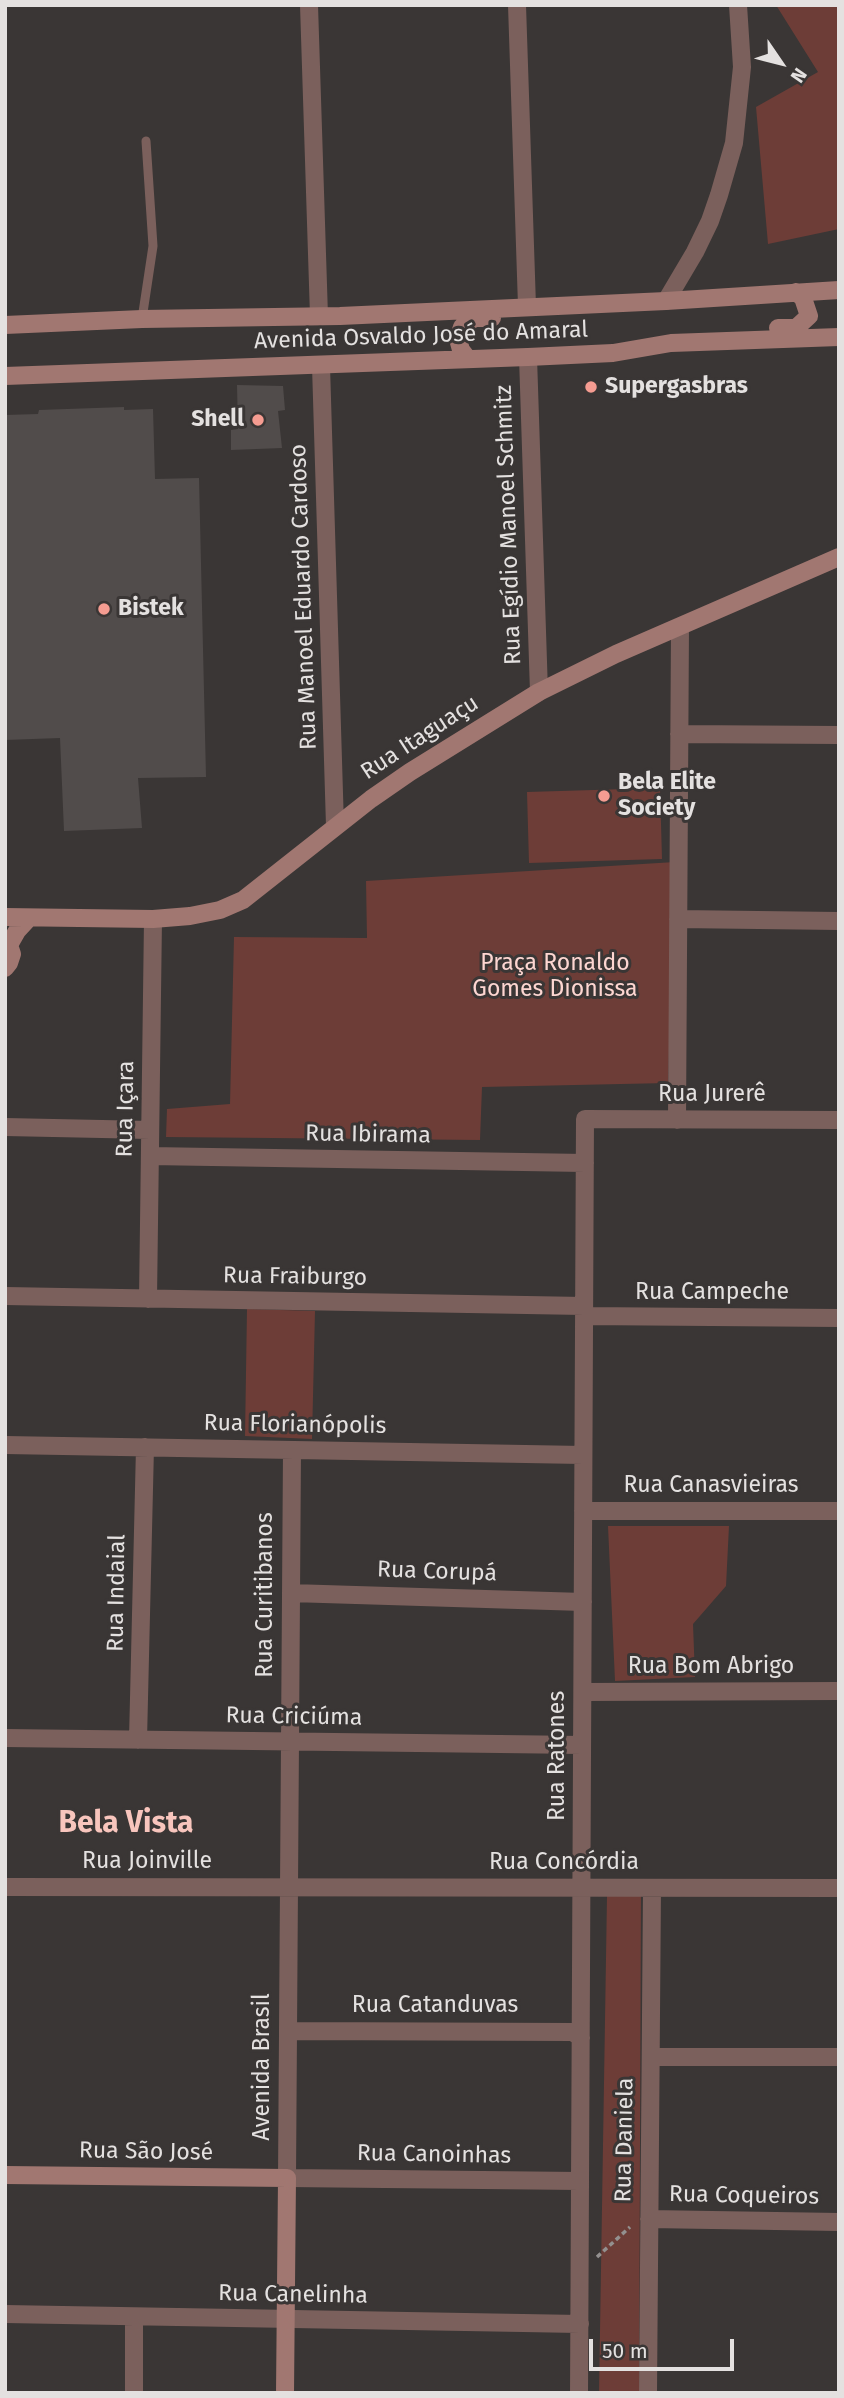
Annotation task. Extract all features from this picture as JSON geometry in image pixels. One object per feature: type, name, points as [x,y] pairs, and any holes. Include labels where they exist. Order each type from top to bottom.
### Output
[{"type":"main road","name":"Avenida Osvaldo José do Amaral","points":[[5,325],[319,316],[666,301],[839,290]]},
{"type":"main road","points":[[671,343],[718,329],[796,328],[809,316],[803,298],[796,292]]},
{"type":"main road","points":[[468,359],[461,350],[458,339],[463,327],[474,318],[534,316],[574,305]]},
{"type":"main road","name":"Avenida Osvaldo José do Amaral","points":[[5,376],[528,358],[613,353],[671,343],[839,337]]},
{"type":"main road","name":"Rua Itaguaçu","points":[[5,917],[153,919],[204,914],[243,900],[335,826],[410,772],[539,692],[839,557]]},
{"type":"main road","points":[[5,968],[11,959],[7,943],[29,918]]},
{"type":"main road","name":"Rua São José","points":[[5,2175],[287,2178]]},
{"type":"main road","name":"Avenida Brasil","points":[[285,2393],[287,2178]]},
{"type":"street","points":[[309,5],[319,316]]},
{"type":"street","points":[[517,5],[527,306]]},
{"type":"street","points":[[666,301],[710,221],[734,143],[741,89],[738,5]]},
{"type":"street","name":"Rua Egídio Manoel Schmitz","points":[[528,358],[539,692]]},
{"type":"street","name":"Rua Manoel Eduardo Cardoso","points":[[320,366],[335,826]]},
{"type":"street","points":[[677,1119],[680,627]]},
{"type":"street","points":[[679,734],[839,735]]},
{"type":"street","name":"Rua Içara","points":[[148,1299],[153,919]]},
{"type":"street","points":[[678,919],[839,921]]},
{"type":"street","name":"Rua Jurerê","points":[[585,1119],[839,1120]]},
{"type":"street","name":"Rua Ratones","points":[[579,2393],[585,1119]]},
{"type":"street","points":[[5,1127],[150,1130]]},
{"type":"street","name":"Rua Ibirama","points":[[150,1156],[585,1163]]},
{"type":"street","name":"Rua Fraiburgo","points":[[5,1296],[584,1311]]},
{"type":"street","name":"Rua Campeche","points":[[584,1311],[839,1318]]},
{"type":"street","name":"Rua Florianópolis","points":[[5,1445],[583,1455]]},
{"type":"street","name":"Rua Indaial","points":[[138,1740],[145,1447]]},
{"type":"street","name":"Rua Curitibanos","points":[[290,1741],[292,1450]]},
{"type":"street","name":"Rua Canasvieiras","points":[[583,1511],[839,1511]]},
{"type":"street","name":"Rua Corupá","points":[[290,1593],[583,1602]]},
{"type":"street","name":"Rua Bom Abrigo","points":[[583,1692],[839,1692]]},
{"type":"street","name":"Rua Criciúma","points":[[5,1738],[582,1745]]},
{"type":"street","name":"Avenida Brasil","points":[[287,2178],[290,1741]]},
{"type":"street","name":"Rua Joinville","points":[[5,1887],[289,1887]]},
{"type":"street","name":"Rua Concórdia","points":[[289,1887],[839,1888]]},
{"type":"street","name":"Rua Daniela","points":[[648,2393],[652,1888]]},
{"type":"street","name":"Rua Catanduvas","points":[[288,2031],[573,2032],[581,2038]]},
{"type":"street","points":[[650,2057],[839,2056]]},
{"type":"street","name":"Rua Canoinhas","points":[[287,2178],[580,2181]]},
{"type":"street","name":"Rua Coqueiros","points":[[649,2215],[839,2221]]},
{"type":"street","name":"Rua Canelinha","points":[[5,2314],[580,2324]]},
{"type":"street","points":[[134,2317],[134,2393]]},
{"type":"lane","points":[[142,319],[153,246],[146,141]]},
{"type":"path","points":[[580,2273],[649,2215]]},
{"type":"green space","points":[[776,5],[839,5],[839,229],[768,244],[756,107],[818,72]]},
{"type":"green space","points":[[660,788],[662,859],[529,863],[527,792]]},
{"type":"green space","name":"Praça Ronaldo Gomes Dionissa","points":[[675,862],[668,1083],[482,1087],[480,1140],[166,1137],[167,1109],[230,1104],[234,937],[367,938],[366,881]]},
{"type":"green space","points":[[247,1309],[315,1311],[312,1439],[245,1436]]},
{"type":"green space","points":[[608,1526],[729,1526],[726,1586],[693,1624],[695,1677],[615,1681]]},
{"type":"green space","points":[[641,1895],[639,2393],[599,2393],[607,1896]]},
{"type":"building","name":"Shell","points":[[237,385],[283,386],[285,410],[278,411],[282,448],[231,450],[231,430],[238,429]]},
{"type":"building","name":"Bistek","points":[[124,407],[124,410],[153,409],[155,479],[199,478],[206,777],[138,778],[142,828],[64,831],[60,738],[5,740],[5,415],[38,414],[39,410]]},
{"type":"place","name":"Supergasbras","points":[[591,387]]},
{"type":"place","name":"Shell","points":[[258,420]]},
{"type":"place","name":"Bistek","points":[[104,609]]},
{"type":"place","name":"Bela Elite Society","points":[[604,796]]},
{"type":"district","name":"Bela Vista","points":[[126,1824]]}]
